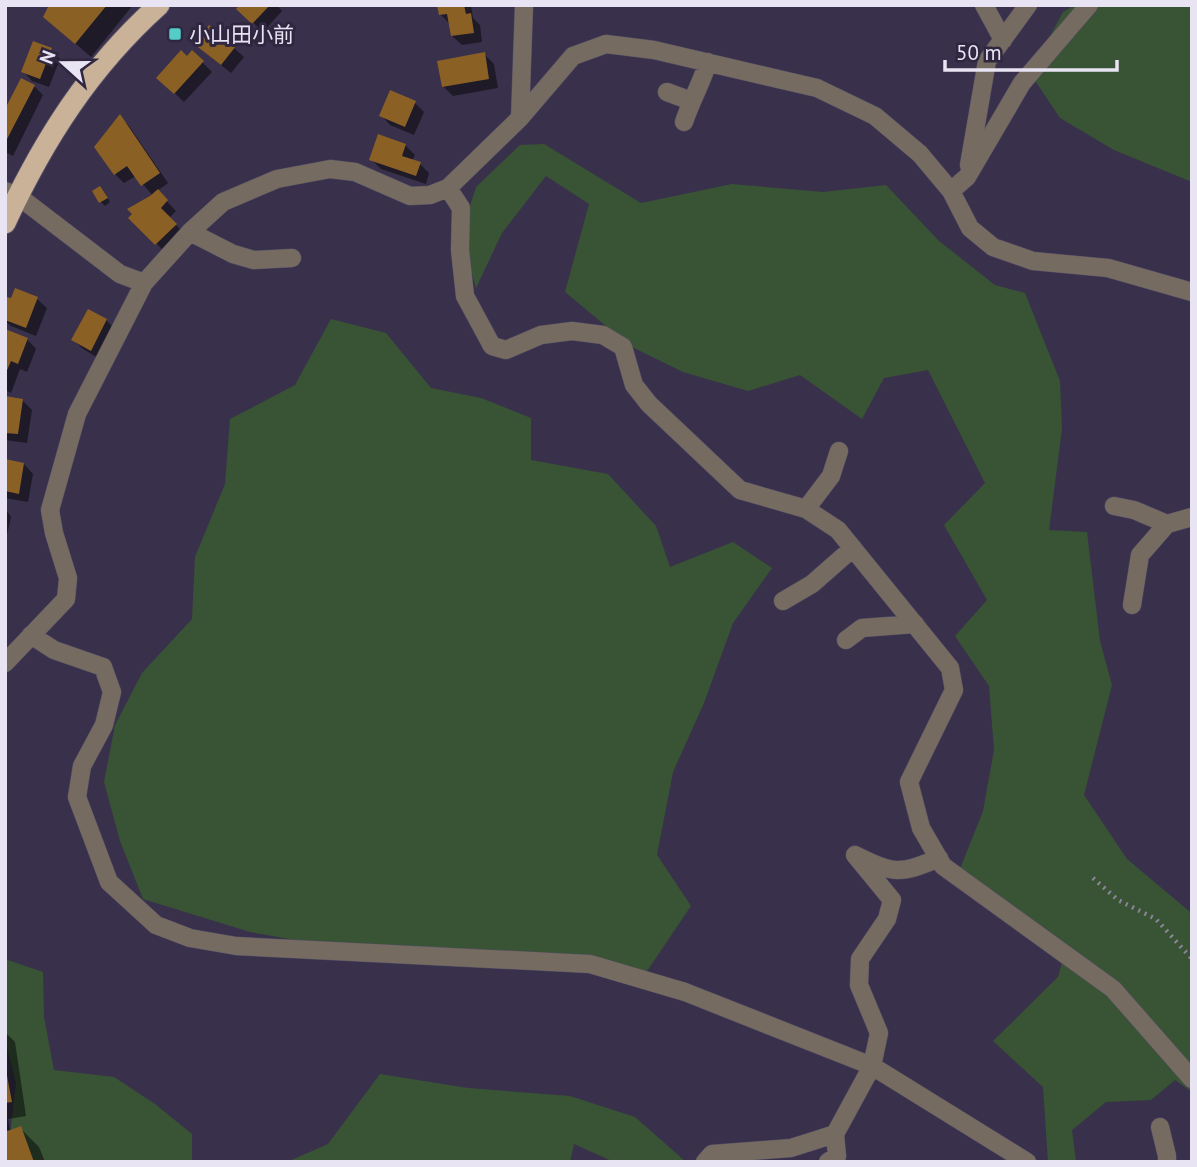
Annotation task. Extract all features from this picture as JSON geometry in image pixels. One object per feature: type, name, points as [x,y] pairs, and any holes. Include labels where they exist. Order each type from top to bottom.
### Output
[{"type":"highway","points":[[5,223],[12,194],[68,107],[116,48],[159,5]]},
{"type":"street","points":[[520,118],[524,5]]},
{"type":"street","points":[[984,5],[1003,40]]},
{"type":"street","points":[[967,177],[987,61],[1028,5]]},
{"type":"street","points":[[951,191],[967,177],[1022,83],[1089,5]]},
{"type":"street","points":[[5,663],[66,599],[68,578],[50,510],[77,414],[145,283],[190,232],[223,202],[277,179],[330,169],[355,173],[410,196],[430,195],[448,188],[520,118],[573,56],[606,44],[654,50],[817,88],[875,116],[920,154],[951,191],[970,228],[993,247],[1033,261],[1108,268],[1192,292]]},
{"type":"street","points":[[684,122],[691,101],[701,86],[708,62]]},
{"type":"street","points":[[667,92],[691,101]]},
{"type":"street","points":[[448,188],[461,208],[460,250],[464,296],[492,346],[506,350],[541,335],[572,331],[603,335],[623,347],[634,385],[649,404],[740,490],[806,509],[838,530],[950,668],[954,690],[909,782],[921,828],[943,866],[1113,989],[1192,1079]]},
{"type":"street","points":[[12,194],[120,274],[145,283]]},
{"type":"street","points":[[190,232],[233,254],[254,260],[292,258]]},
{"type":"street","points":[[233,254],[256,277]]},
{"type":"street","points":[[806,509],[831,476],[839,451]]},
{"type":"street","points":[[1114,506],[1133,510],[1167,524]]},
{"type":"street","points":[[1132,605],[1140,555],[1167,524],[1192,517]]},
{"type":"street","points":[[783,601],[812,584],[853,548]]},
{"type":"street","points":[[846,640],[862,628],[915,624]]},
{"type":"street","points":[[31,635],[54,650],[103,667],[112,692],[104,725],[82,766],[77,797],[109,881],[156,925],[190,938],[236,946],[590,964],[685,992],[872,1066],[1027,1162]]},
{"type":"street","points":[[828,1162],[837,1156],[835,1134],[872,1066],[879,1033],[859,985],[860,959],[887,919],[892,901],[855,855],[885,869],[910,870],[939,858]]},
{"type":"street","points":[[1160,1127],[1167,1162]]},
{"type":"street","points":[[705,1162],[712,1154],[791,1148],[835,1134]]},
{"type":"path","points":[[1093,878],[1118,900],[1156,919],[1192,959]]},
{"type":"green space","points":[[1075,5],[1192,5],[1192,182],[1114,150],[1060,118],[1030,73],[1063,12]]},
{"type":"green space","points":[[544,144],[641,203],[732,184],[823,192],[886,185],[939,241],[995,285],[1025,293],[1060,381],[1062,429],[1049,530],[1087,532],[1100,641],[1112,685],[1084,795],[1127,859],[1192,916],[1192,1092],[1175,1080],[1151,1100],[1106,1102],[1072,1130],[1076,1162],[1048,1162],[1043,1087],[993,1041],[1058,977],[1065,952],[956,879],[983,811],[994,750],[989,686],[955,636],[987,600],[944,525],[985,483],[928,370],[884,378],[862,419],[800,375],[748,391],[683,372],[630,346],[565,292],[589,204],[546,176],[502,233],[476,288],[467,256],[464,225],[476,187],[520,145]]},
{"type":"green space","points":[[331,319],[386,333],[431,388],[481,398],[531,418],[531,460],[608,474],[656,526],[670,567],[733,542],[772,568],[733,623],[704,703],[673,772],[657,855],[691,906],[639,983],[490,954],[328,946],[250,932],[143,899],[120,841],[104,782],[115,725],[142,673],[192,619],[195,557],[225,484],[230,419],[295,385]]},
{"type":"green space","points":[[5,959],[43,972],[44,1017],[54,1070],[114,1077],[155,1104],[192,1134],[192,1162],[19,1162],[9,1143],[16,1083],[5,1040]]},
{"type":"green space","points":[[380,1074],[468,1088],[570,1096],[635,1117],[686,1162],[614,1162],[574,1144],[570,1162],[287,1162],[328,1144]]},
{"type":"building","points":[[49,5],[107,5],[75,44],[43,17]]},
{"type":"building","points":[[240,5],[270,5],[252,24],[236,9]]},
{"type":"building","points":[[437,5],[464,5],[466,14],[471,13],[474,33],[451,36],[447,14],[439,15]]},
{"type":"building","points":[[209,25],[236,46],[221,65],[194,44]]},
{"type":"building","points":[[33,41],[52,48],[40,79],[21,72]]},
{"type":"building","points":[[181,50],[187,56],[192,50],[204,61],[174,94],[156,78]]},
{"type":"building","points":[[485,52],[489,79],[442,87],[437,61]]},
{"type":"building","points":[[21,78],[35,85],[5,143],[5,109]]},
{"type":"building","points":[[390,90],[416,101],[405,127],[379,116]]},
{"type":"building","points":[[120,114],[160,173],[141,186],[127,166],[114,175],[94,147]]},
{"type":"building","points":[[378,134],[406,144],[402,156],[421,162],[416,176],[369,160]]},
{"type":"building","points":[[100,186],[108,198],[99,203],[92,191]]},
{"type":"building","points":[[158,189],[168,200],[161,208],[177,224],[155,245],[128,218],[132,214],[127,209]]},
{"type":"building","points":[[15,288],[38,297],[26,328],[5,320],[5,301],[7,297],[11,298]]},
{"type":"building","points":[[88,309],[107,319],[91,351],[71,340]]},
{"type":"building","points":[[5,329],[28,338],[18,364],[11,361],[5,375]]},
{"type":"building","points":[[5,396],[23,399],[18,434],[5,433]]},
{"type":"building","points":[[5,459],[24,463],[19,494],[5,491]]},
{"type":"building","points":[[5,1065],[12,1102],[5,1103]]},
{"type":"building","points":[[21,1126],[34,1162],[5,1162],[5,1132]]},
{"type":"place","name":"小山田小前","points":[[175,34]]}]
